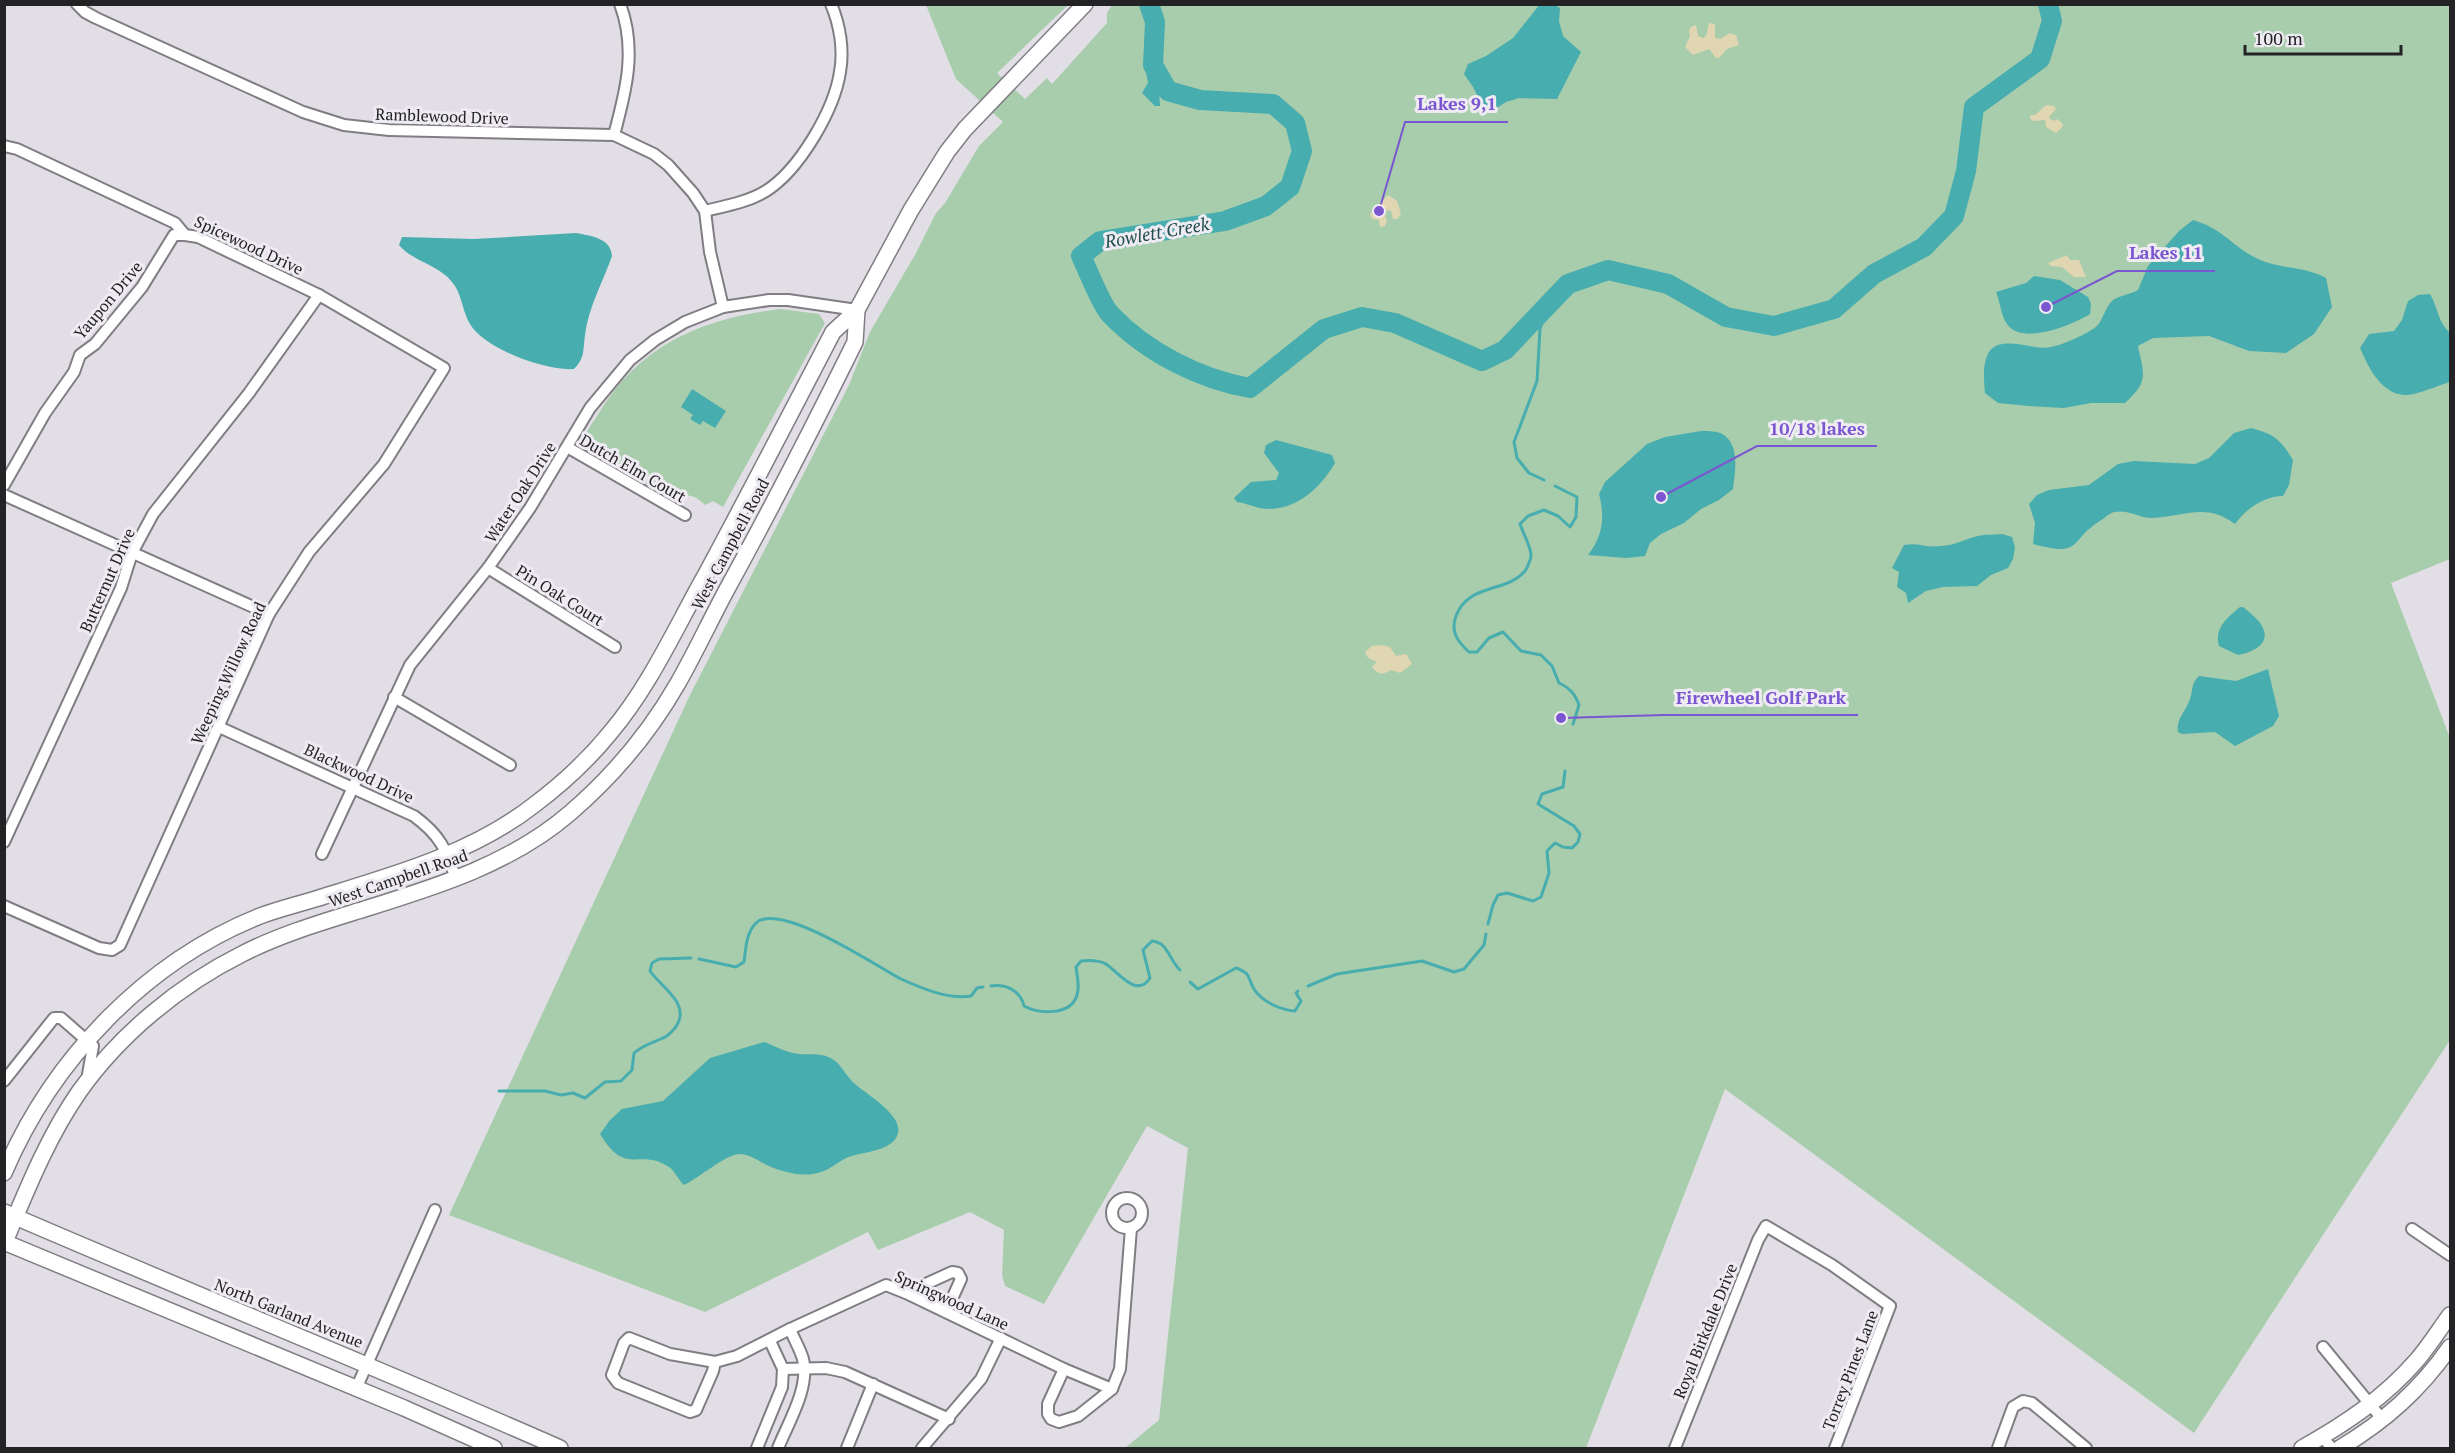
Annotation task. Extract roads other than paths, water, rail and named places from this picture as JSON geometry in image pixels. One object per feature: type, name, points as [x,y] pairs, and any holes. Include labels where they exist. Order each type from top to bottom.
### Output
[{"type":"main road","name":"West Campbell Road","points":[[4,1173],[28,1122],[88,1039],[125,1003],[165,970],[212,939],[261,916],[448,854],[493,834],[534,806],[576,771],[612,731],[657,662],[833,332],[857,310],[911,210],[947,152],[965,129],[1084,5]]},
{"type":"main road","name":"West Campbell Road","points":[[5,1242],[10,1214],[86,1083],[117,1047],[163,1004],[242,954],[285,936],[456,879],[521,848],[568,815],[610,776],[648,729],[677,683],[842,369],[855,342],[857,310]]},
{"type":"main road","points":[[278,911],[285,936]]},
{"type":"main road","name":"North Garland Avenue","points":[[10,1214],[71,1242],[367,1364],[560,1449]]},
{"type":"main road","points":[[5,1242],[494,1449]]},
{"type":"main road","points":[[2302,1449],[2327,1443],[2371,1405],[2417,1360],[2451,1315]]},
{"type":"main road","points":[[2340,1449],[2383,1420],[2414,1393],[2451,1347]]},
{"type":"street","name":"Ramblewood Drive","points":[[77,4],[96,18],[303,112],[344,125],[388,130],[614,135],[654,154],[668,165],[693,193],[705,211],[710,252],[723,307]]},
{"type":"street","points":[[614,135],[625,96],[629,69],[628,29],[620,4]]},
{"type":"street","points":[[705,211],[741,202],[764,192],[780,180],[801,157],[834,95],[840,73],[839,28],[831,4]]},
{"type":"street","name":"Spicewood Drive","points":[[4,146],[17,149],[175,223],[185,235],[198,237],[319,295],[444,368]]},
{"type":"street","name":"Yaupon Drive","points":[[4,485],[45,413],[74,372],[80,354],[95,344],[142,287],[174,236],[185,235]]},
{"type":"street","name":"Butternut Drive","points":[[4,842],[121,588],[132,553],[153,514],[249,393],[319,295]]},
{"type":"street","name":"Water Oak Drive","points":[[322,854],[410,665],[488,568],[528,511],[590,408],[630,360],[655,340],[685,322],[723,307],[769,300],[788,300],[857,310]]},
{"type":"street","name":"Weeping Willow Road","points":[[4,906],[88,945],[112,950],[120,945],[269,614],[309,552],[384,464],[444,368]]},
{"type":"street","name":"Dutch Elm Court","points":[[567,447],[685,515]]},
{"type":"street","points":[[4,495],[269,614]]},
{"type":"street","name":"Pin Oak Court","points":[[488,568],[615,647]]},
{"type":"street","points":[[394,698],[510,765]]},
{"type":"street","name":"Blackwood Drive","points":[[219,728],[414,816],[440,839],[448,854],[456,879]]},
{"type":"street","points":[[4,1082],[54,1018],[61,1018],[88,1039],[93,1046],[86,1083]]},
{"type":"street","points":[[356,1389],[435,1210]]},
{"type":"street","name":"Royal Birkdale Drive","points":[[1675,1449],[1758,1240],[1766,1226]]},
{"type":"street","name":"Torrey Pines Lane","points":[[1766,1226],[1832,1266],[1890,1306],[1835,1449]]},
{"type":"street","points":[[1064,1369],[1048,1404],[1047,1414],[1051,1419],[1059,1422],[1078,1416],[1112,1389],[1120,1369],[1131,1228]]},
{"type":"street","points":[[2412,1229],[2451,1255]]},
{"type":"street","points":[[906,1293],[952,1272],[958,1273],[961,1279],[946,1312]]},
{"type":"street","name":"Springwood Lane","points":[[715,1362],[700,1403],[696,1410],[690,1412],[618,1383],[612,1375],[624,1343],[629,1338],[670,1354],[715,1362],[738,1356],[790,1329],[886,1285],[1064,1369],[1112,1389]]},
{"type":"street","points":[[778,1449],[800,1393],[804,1367],[803,1358],[790,1329]]},
{"type":"street","points":[[922,1449],[981,1379],[1001,1338]]},
{"type":"street","points":[[757,1449],[782,1388],[783,1369],[770,1341]]},
{"type":"street","points":[[2323,1347],[2383,1420]]},
{"type":"street","points":[[783,1369],[826,1368],[845,1372],[949,1419]]},
{"type":"street","points":[[847,1449],[873,1383]]},
{"type":"street","points":[[1998,1449],[2013,1407],[2023,1401],[2032,1404],[2086,1449]]},
{"type":"water","points":[[1540,4],[1555,5],[1560,8],[1559,21],[1563,36],[1581,52],[1557,99],[1519,98],[1506,102],[1492,111],[1480,101],[1464,74],[1468,64],[1486,56],[1513,38]]},
{"type":"water","points":[[1155,57],[1162,78],[1159,87],[1160,106],[1155,106],[1142,93],[1148,83],[1144,59]]},
{"type":"water","points":[[2193,220],[2212,228],[2258,259],[2309,271],[2326,278],[2332,307],[2314,334],[2286,353],[2249,351],[2209,336],[2153,338],[2138,346],[2143,377],[2138,389],[2125,403],[2091,403],[2064,408],[2029,406],[1998,403],[1985,393],[1985,362],[1994,347],[2009,344],[2051,347],[2089,332],[2098,325],[2112,301],[2138,290],[2148,266],[2179,231]]},
{"type":"water","points":[[576,233],[604,242],[611,250],[612,256],[589,315],[582,357],[574,369],[562,369],[532,362],[488,342],[470,324],[458,291],[452,282],[440,271],[411,255],[399,245],[402,237],[474,239]]},
{"type":"water","points":[[2034,276],[2060,280],[2088,297],[2091,304],[2090,314],[2060,328],[2047,331],[2024,333],[2014,330],[2005,321],[1996,292],[2026,283]]},
{"type":"water","points":[[2430,294],[2440,319],[2450,333],[2450,382],[2414,394],[2396,393],[2376,378],[2360,348],[2369,334],[2394,331],[2402,320],[2408,301],[2418,295]]},
{"type":"water","points":[[692,389],[726,411],[715,428],[703,421],[700,425],[690,419],[693,415],[681,407]]},
{"type":"water","points":[[2251,428],[2276,438],[2293,460],[2289,485],[2283,496],[2269,498],[2256,504],[2235,524],[2224,517],[2204,512],[2151,518],[2120,511],[2113,512],[2092,527],[2069,548],[2049,548],[2033,544],[2035,523],[2029,504],[2037,495],[2049,490],[2089,485],[2118,464],[2134,461],[2195,464],[2209,458],[2234,433]]},
{"type":"water","points":[[1701,431],[1720,433],[1731,443],[1735,458],[1733,489],[1719,500],[1701,509],[1684,523],[1661,534],[1650,543],[1645,556],[1626,558],[1588,555],[1600,533],[1602,511],[1599,494],[1605,482],[1647,444],[1665,437]]},
{"type":"water","points":[[1276,440],[1332,455],[1335,463],[1322,482],[1304,498],[1294,503],[1271,509],[1237,502],[1234,498],[1251,482],[1276,480],[1279,473],[1264,453],[1266,445]]},
{"type":"water","points":[[2002,534],[2012,537],[2015,547],[2013,559],[2008,568],[1991,575],[1977,586],[1943,587],[1926,591],[1908,603],[1906,593],[1897,587],[1899,572],[1892,568],[1904,545],[1947,545],[1981,535]]},
{"type":"water","points":[[2240,607],[2257,619],[2265,634],[2258,647],[2238,655],[2219,646],[2218,634],[2223,624]]},
{"type":"water","points":[[2268,669],[2279,716],[2273,726],[2235,746],[2215,732],[2182,734],[2178,732],[2180,719],[2190,699],[2193,684],[2199,676],[2236,681]]},
{"type":"water","points":[[764,1042],[790,1052],[830,1057],[840,1065],[855,1084],[892,1115],[897,1123],[896,1138],[886,1146],[846,1158],[827,1170],[813,1174],[785,1172],[747,1155],[734,1155],[684,1185],[669,1167],[658,1162],[626,1159],[618,1155],[600,1134],[622,1109],[663,1101],[710,1058]]},
{"type":"waterway","name":"Rowlett Creek","points":[[1149,4],[1155,22],[1153,65],[1168,91],[1200,100],[1273,104],[1295,123],[1302,151],[1290,187],[1266,206],[1225,221],[1100,241],[1081,256],[1106,309],[1124,328],[1174,362],[1212,378],[1250,388],[1324,329],[1362,317],[1395,323],[1482,361],[1505,350],[1568,284],[1608,270],[1668,284],[1726,317],[1774,326],[1834,309],[1874,274],[1924,247],[1954,216],[1966,171],[1974,107],[2040,59],[2052,21],[2048,4]]},
{"type":"waterway","points":[[1544,480],[1529,473],[1517,458],[1514,442],[1537,381],[1540,329],[1547,306]]},
{"type":"waterway","points":[[1555,486],[1577,497],[1576,517],[1570,527],[1558,516],[1544,510],[1528,516],[1520,524],[1531,552],[1525,571],[1516,579],[1469,598],[1456,616],[1454,627],[1458,640],[1469,652],[1477,652],[1489,638],[1503,632],[1521,651],[1541,655],[1552,666],[1559,683],[1569,689],[1579,705],[1573,724]]},
{"type":"waterway","points":[[1488,924],[1498,895],[1507,893],[1533,901],[1541,897],[1549,873],[1547,851],[1555,843],[1572,848],[1578,842],[1580,834],[1574,826],[1538,804],[1542,794],[1563,787],[1565,771]]},
{"type":"waterway","points":[[699,959],[736,967],[744,962],[750,931],[756,923],[768,919],[785,921],[806,928],[901,979],[935,992],[962,997],[971,996],[977,988],[983,987]]},
{"type":"waterway","points":[[1308,986],[1337,974],[1422,961],[1454,972],[1464,969],[1484,945],[1486,934]]},
{"type":"waterway","points":[[991,986],[1012,989],[1022,1000],[1024,1006],[1030,1009],[1046,1012],[1062,1010],[1074,1002],[1077,995],[1076,967],[1081,961],[1106,964],[1128,982],[1139,986],[1145,984],[1150,978],[1143,950],[1152,941],[1165,948],[1180,970]]},
{"type":"waterway","points":[[499,1091],[545,1091],[561,1095],[573,1093],[585,1098],[605,1082],[621,1081],[632,1070],[634,1053],[673,1031],[680,1017],[677,1002],[650,971],[652,963],[659,959],[691,958]]},
{"type":"waterway","points":[[1190,982],[1198,989],[1236,968],[1247,974],[1257,994],[1262,998],[1278,1007],[1295,1011],[1301,1001],[1296,993],[1298,991]]},
{"type":"place","name":"Lakes 9,1","points":[[1379,211]]},
{"type":"place","name":"Lakes 11","points":[[2046,307]]},
{"type":"place","name":"10/18 lakes","points":[[1661,497]]},
{"type":"place","name":"Firewheel Golf Park","points":[[1561,718]]}]
